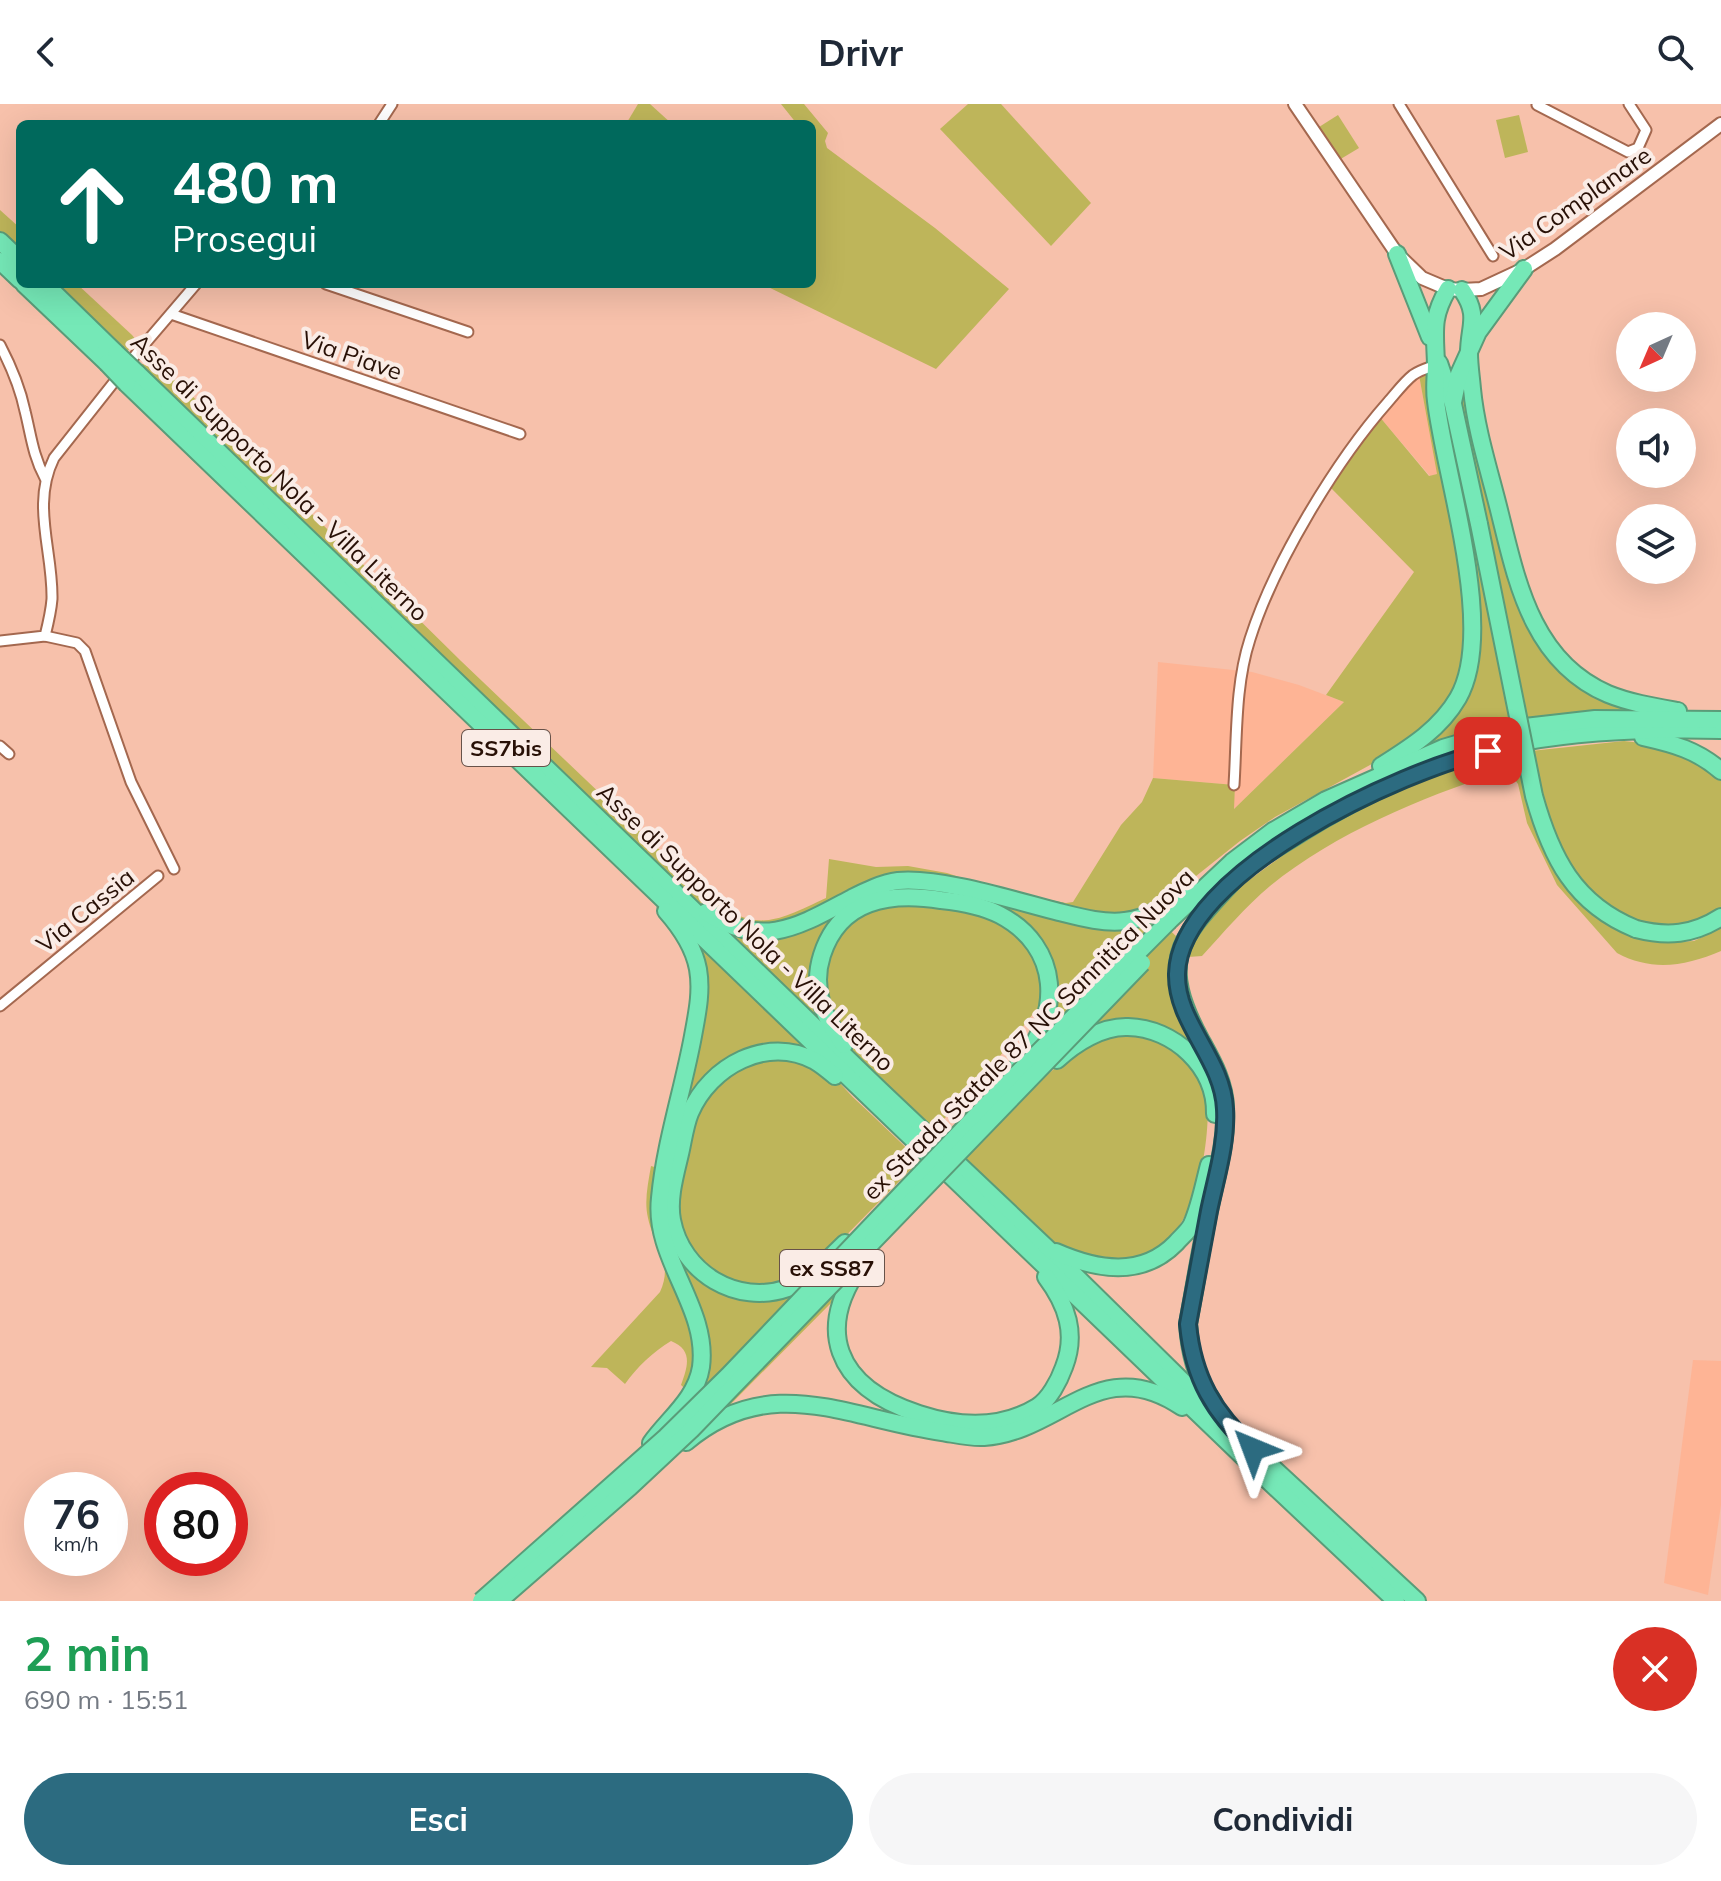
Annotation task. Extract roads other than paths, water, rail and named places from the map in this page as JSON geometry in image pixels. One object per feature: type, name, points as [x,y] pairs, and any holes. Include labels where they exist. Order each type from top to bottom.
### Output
[{"type":"highway","points":[[0,241],[16,256]]},
{"type":"highway","points":[[1397,254],[1419,304],[1453,404],[1534,796],[1548,838],[1563,869],[1598,910],[1636,929],[1669,935],[1709,925],[1721,917]]},
{"type":"highway","name":"Asse di Supporto Nola - Villa Literno","points":[[0,261],[16,276]]},
{"type":"highway","points":[[1453,404],[1459,374],[1478,332],[1524,269]]},
{"type":"highway","name":"Asse di Supporto Nola - Villa Literno","points":[[29,288],[112,358]]},
{"type":"highway","name":"Asse di Supporto Nola - Villa Literno","points":[[49,288],[132,378],[607,843],[1396,1601]]},
{"type":"highway","points":[[1326,800],[1421,740],[1449,712],[1467,679],[1473,622],[1469,583],[1435,400],[1436,313],[1455,289],[1469,299],[1475,321],[1469,351],[1478,426],[1518,589],[1541,636],[1556,656],[1606,693],[1719,723]]},
{"type":"highway","points":[[1435,357],[1452,364],[1459,362],[1469,351]]},
{"type":"highway","name":"Asse di Supporto Nola - Villa Literno","points":[[132,378],[671,887],[1232,1430],[1417,1601]]},
{"type":"highway","name":"ex Strada Statale 87 NC Sannitica Nuova","points":[[481,1601],[691,1430],[882,1224],[994,1097],[1273,831],[1326,800],[1443,748],[1507,729],[1595,719],[1719,723]]},
{"type":"highway","name":"ex Strada Statale 87 NC Sannitica Nuova","points":[[1237,866],[1373,791],[1462,756],[1539,739],[1719,723]]},
{"type":"highway","points":[[1622,733],[1680,745],[1705,757],[1721,771]]},
{"type":"highway","points":[[607,843],[670,915],[689,942],[698,969],[700,996],[670,1170],[672,1222],[682,1249],[704,1274],[717,1283],[745,1292],[775,1291],[790,1287],[816,1270],[852,1237],[882,1224]]},
{"type":"highway","points":[[1047,1248],[1080,1262],[1104,1267],[1138,1267],[1167,1253],[1192,1227],[1225,1127],[1223,1086],[1179,993],[1172,925],[1204,876],[1237,866]]},
{"type":"highway","points":[[671,887],[723,923],[759,932],[780,931],[799,925],[870,889],[898,881],[1078,917],[1172,925]]},
{"type":"highway","points":[[880,1090],[829,1023],[817,989],[824,949],[839,924],[868,902],[893,896],[948,893],[1016,925],[1029,936],[1046,963],[1050,988],[1046,1020],[1029,1052],[994,1097]]},
{"type":"highway","name":"ex Strada Statale 87 NC Sannitica Nuova","points":[[882,1224],[1033,1077],[1172,925]]},
{"type":"highway","points":[[1033,1077],[1076,1044],[1108,1030],[1127,1026],[1157,1032],[1174,1041],[1191,1054],[1211,1085],[1215,1107],[1211,1177],[1188,1324],[1190,1353],[1203,1388],[1232,1430]]},
{"type":"highway","points":[[641,1468],[657,1436],[680,1410],[700,1372],[702,1354],[696,1321],[661,1231],[660,1199],[689,1114],[703,1089],[727,1066],[754,1055],[784,1053],[815,1061],[863,1100],[884,1112]]},
{"type":"highway","points":[[882,1224],[840,1306],[837,1329],[840,1348],[848,1371],[869,1391],[931,1425],[1006,1422],[1040,1406],[1060,1379],[1071,1350],[1066,1308],[1049,1280],[1010,1233]]},
{"type":"highway","points":[[641,1468],[732,1413],[752,1406],[782,1403],[817,1405],[931,1425],[981,1438],[1006,1434],[1111,1387],[1146,1389],[1180,1404],[1257,1470]]},
{"type":"highway","name":"ex Strada Statale 87 NC Sannitica Nuova","points":[[499,1601],[641,1468]]},
{"type":"main road","points":[[1295,104],[1397,254],[1422,278],[1455,289]]},
{"type":"main road","name":"Via Complanare","points":[[1455,289],[1481,289],[1524,269],[1721,124]]},
{"type":"street","points":[[1399,104],[1493,256]]},
{"type":"street","points":[[1537,105],[1628,152],[1638,148],[1646,130],[1629,104]]},
{"type":"street","points":[[45,636],[52,599],[43,502],[45,478],[54,458],[193,288]]},
{"type":"street","points":[[338,288],[468,332]]},
{"type":"street","name":"Via Piave","points":[[171,314],[520,434]]},
{"type":"street","points":[[0,345],[13,370],[25,409],[34,457],[45,478]]},
{"type":"street","points":[[1234,785],[1242,674],[1250,639],[1273,584],[1331,478],[1365,430],[1407,380],[1435,357]]},
{"type":"street","points":[[0,641],[45,636],[77,643],[85,651],[131,782],[174,869]]},
{"type":"street","points":[[0,746],[9,754]]},
{"type":"street","name":"Via Cassia","points":[[0,1006],[158,876]]}]
